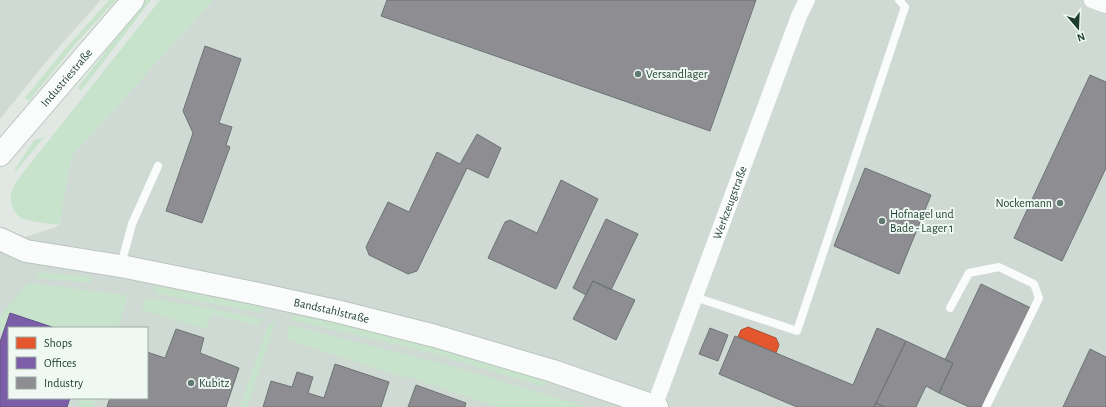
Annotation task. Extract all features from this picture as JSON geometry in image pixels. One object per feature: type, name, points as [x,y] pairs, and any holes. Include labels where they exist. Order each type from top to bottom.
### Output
[{"type":"street","name":"Industriestraße","points":[[0,155],[132,0]]},
{"type":"street","name":"Werkzeugstraße","points":[[655,407],[791,38],[807,0]]},
{"type":"street","points":[[1092,0],[1106,6]]},
{"type":"street","name":"Bandstahlstraße","points":[[0,239],[26,252],[120,266],[260,294],[336,311],[435,336],[553,371],[655,407]]},
{"type":"lane","points":[[695,296],[797,331],[904,6],[899,0]]},
{"type":"lane","points":[[120,266],[132,224],[158,166]]},
{"type":"lane","points":[[950,308],[969,273],[999,267],[1034,284],[1039,298],[986,407]]},
{"type":"shaded area","points":[[0,0],[101,0],[50,57],[0,119]]},
{"type":"shaded area","points":[[213,0],[1106,0],[1106,407],[0,407],[0,245],[59,226],[71,157]]},
{"type":"green space","points":[[109,0],[116,0],[77,42],[29,101],[25,98],[64,50]]},
{"type":"green space","points":[[146,0],[151,0],[81,91],[78,87]]},
{"type":"green space","points":[[160,0],[213,0],[71,157],[61,216],[58,225],[20,217],[16,214],[11,203],[11,194],[16,182]]},
{"type":"green space","points":[[44,137],[17,170],[14,171],[34,140]]},
{"type":"green space","points":[[37,272],[92,277],[90,283],[37,278]]},
{"type":"green space","points":[[28,283],[126,295],[127,300],[118,327],[52,327],[10,313],[3,333],[0,332],[0,316]]},
{"type":"green space","points":[[156,286],[263,307],[262,313],[154,293]]},
{"type":"green space","points":[[147,298],[209,308],[262,319],[259,326],[211,314],[206,329],[142,310],[143,303]]},
{"type":"green space","points":[[293,314],[379,333],[448,351],[547,381],[545,387],[427,352],[292,320]]},
{"type":"green space","points":[[272,322],[275,323],[247,407],[240,407],[267,328]]},
{"type":"green space","points":[[289,325],[451,366],[587,407],[498,407],[406,376],[405,378],[286,339]]},
{"type":"green space","points":[[80,399],[96,399],[93,407],[78,407]]},
{"type":"building: Shops","points":[[748,327],[776,338],[779,345],[776,353],[738,337],[741,330]]},
{"type":"building: Offices","points":[[10,313],[52,327],[8,327],[8,399],[70,399],[67,407],[0,407],[0,342]]},
{"type":"building: Industry","name":"Versandlager","points":[[387,0],[756,0],[710,131],[381,16]]},
{"type":"building: Industry","points":[[205,46],[241,59],[219,123],[232,127],[226,145],[230,147],[202,223],[166,211],[193,133],[183,111]]},
{"type":"building: Industry","name":"Nockemann","points":[[1090,75],[1106,82],[1106,168],[1062,261],[1014,238]]},
{"type":"building: Industry","points":[[477,134],[501,148],[488,178],[467,168],[417,271],[408,274],[369,255],[366,247],[388,202],[409,212],[437,152],[460,164]]},
{"type":"building: Industry","name":"Hofnagel und Bade - Lager 1","points":[[865,168],[931,195],[899,274],[834,246]]},
{"type":"building: Industry","points":[[561,180],[598,199],[556,289],[488,258],[505,222],[510,220],[537,233]]},
{"type":"building: Industry","points":[[606,219],[638,234],[611,290],[593,281],[586,295],[573,288]]},
{"type":"building: Industry","points":[[593,281],[635,300],[616,340],[573,319]]},
{"type":"building: Industry","points":[[981,284],[1031,308],[984,407],[969,407],[939,393],[953,363],[945,360]]},
{"type":"building: Industry","points":[[710,328],[728,335],[718,361],[699,354]]},
{"type":"building: Industry","points":[[877,328],[906,341],[874,407],[797,407],[719,374],[735,336],[853,385]]},
{"type":"building: Industry","name":"Kubitz","points":[[176,329],[204,338],[200,353],[239,368],[226,407],[107,407],[110,399],[148,399],[148,352],[165,358]]},
{"type":"building: Industry","points":[[906,341],[953,363],[939,393],[926,386],[916,407],[885,407],[876,403]]},
{"type":"building: Industry","points":[[1090,349],[1106,357],[1106,407],[1063,407]]},
{"type":"building: Industry","points":[[335,364],[389,382],[381,407],[263,407],[271,381],[292,387],[297,372],[313,377],[308,393],[324,398]]},
{"type":"building: Industry","points":[[416,385],[466,403],[465,407],[408,407]]},
{"type":"building: Industry","points":[[876,403],[885,407],[874,407]]},
{"type":"place","name":"Versandlager","points":[[638,74]]},
{"type":"place","name":"Nockemann","points":[[1060,203]]},
{"type":"place","name":"Hofnagel und Bade - Lager 1","points":[[882,221]]},
{"type":"place","name":"Kubitz","points":[[191,383]]}]
